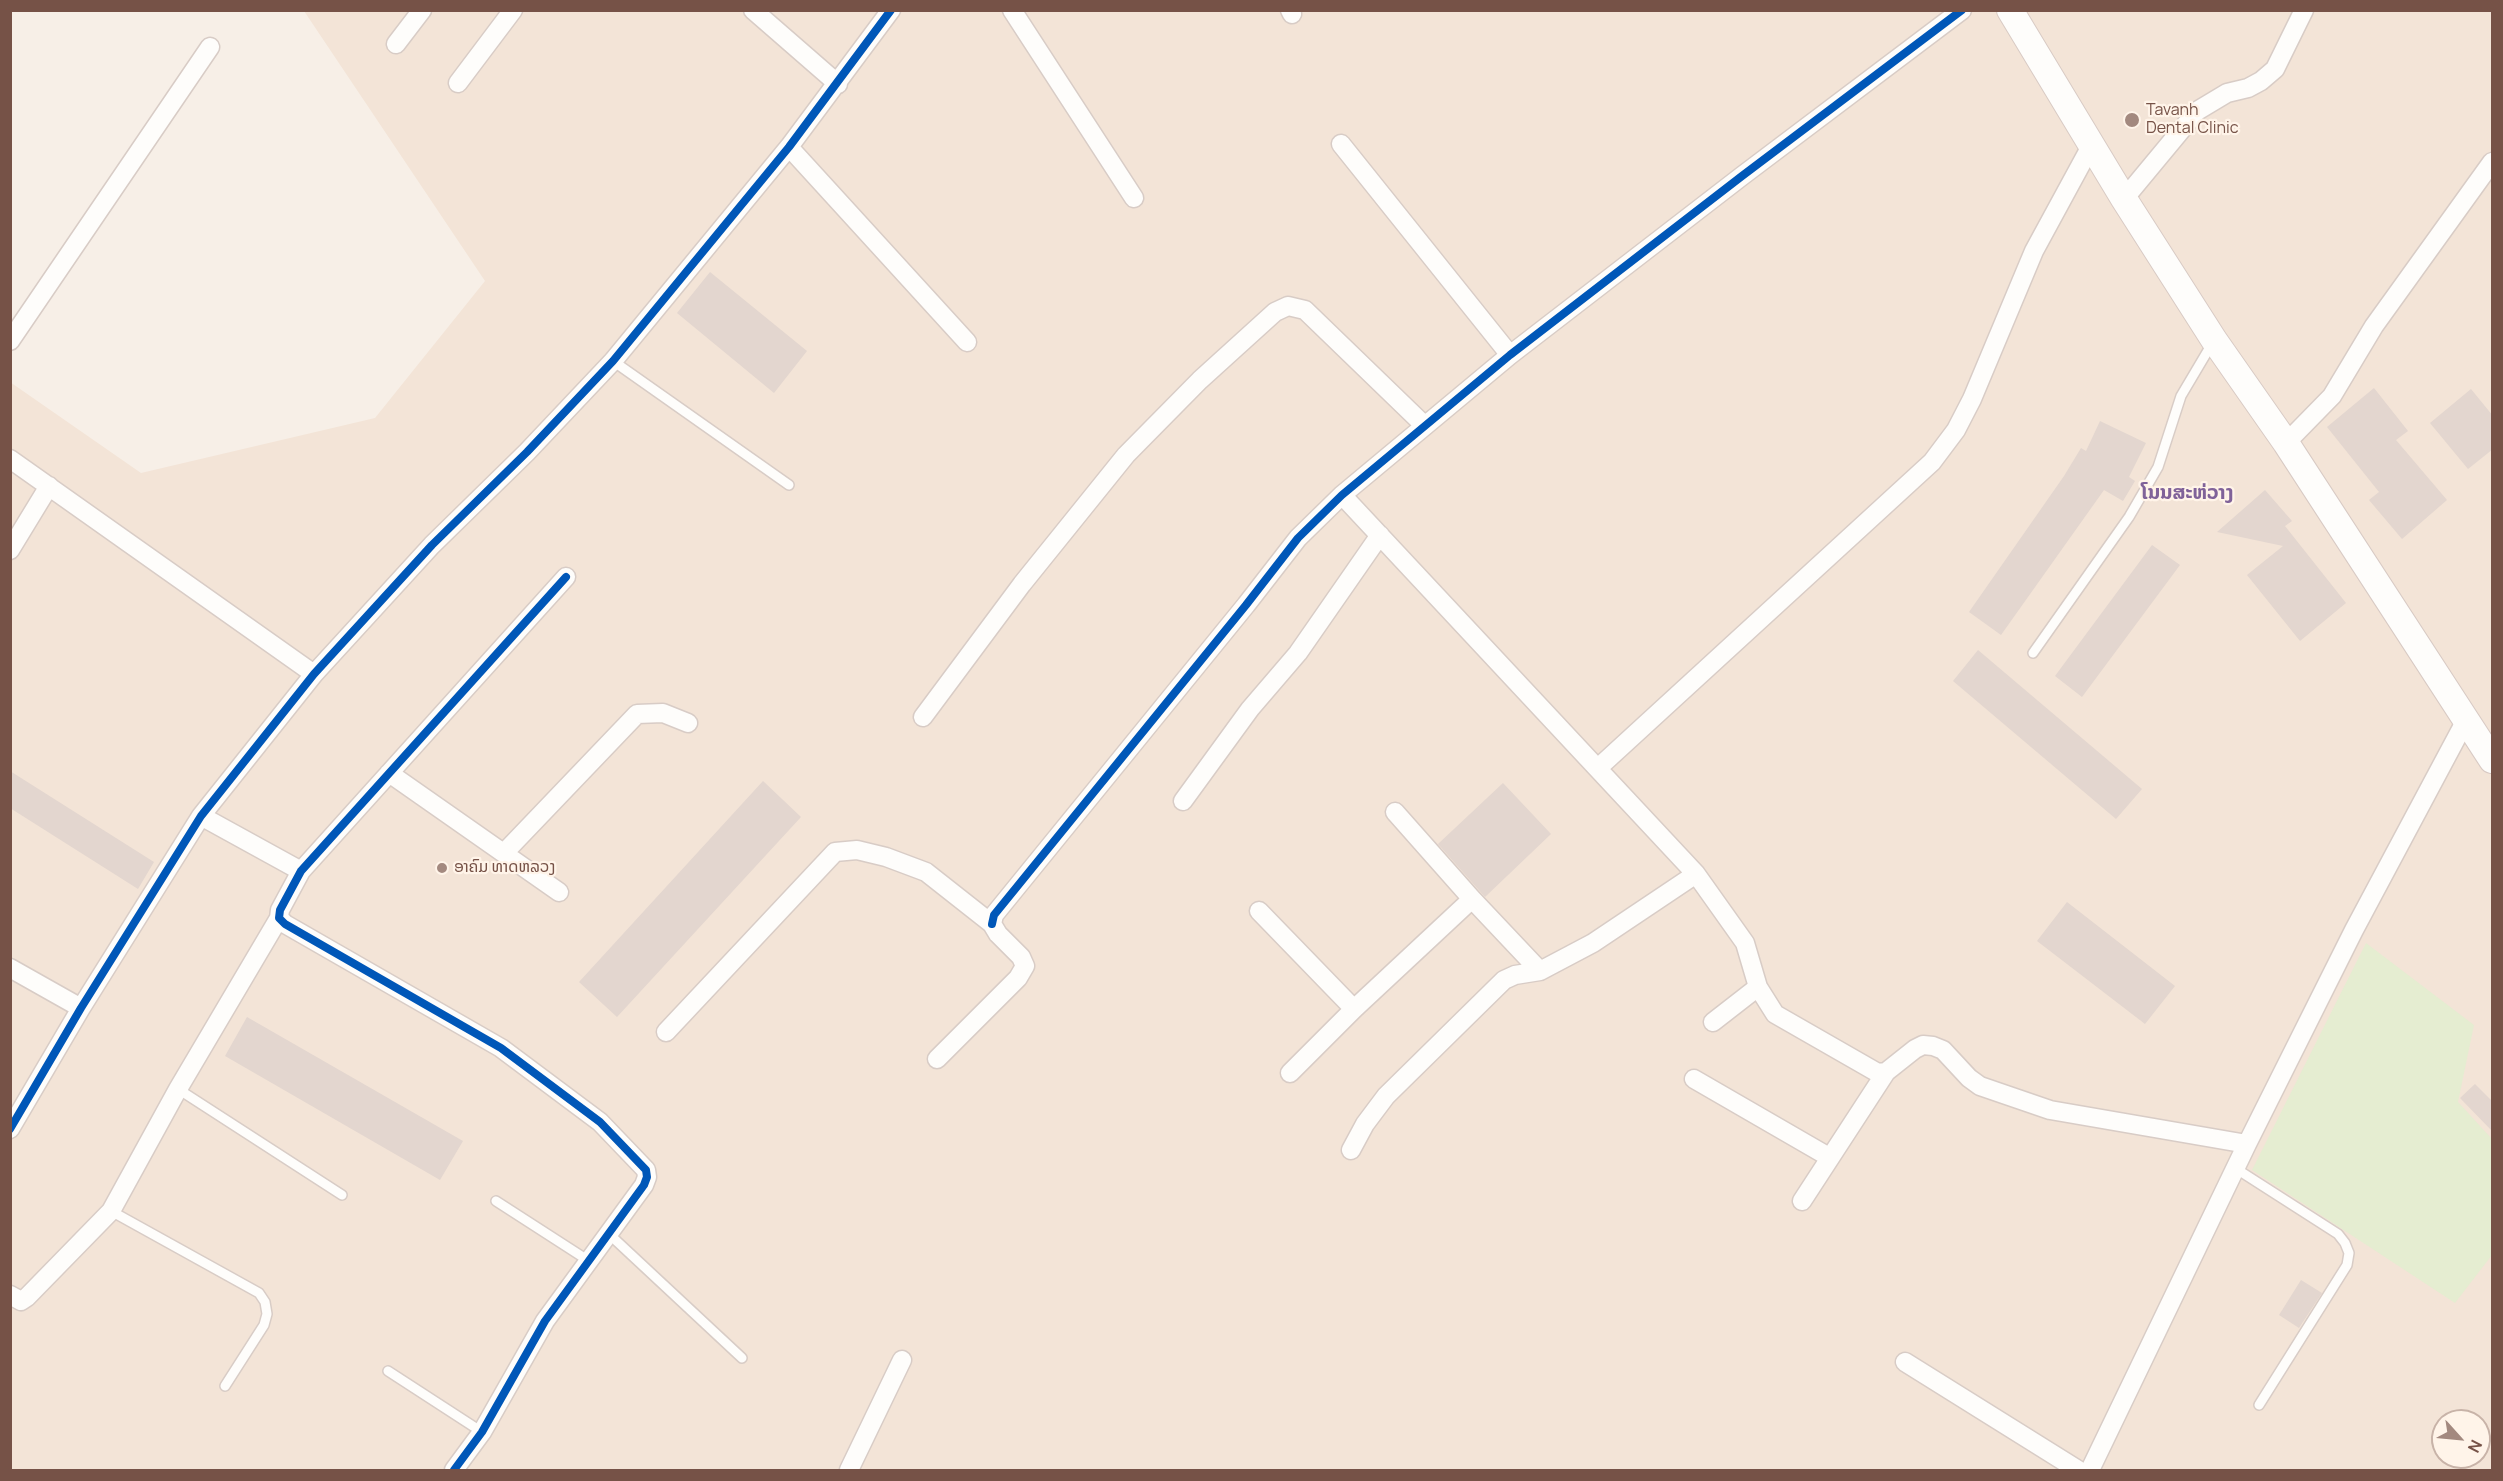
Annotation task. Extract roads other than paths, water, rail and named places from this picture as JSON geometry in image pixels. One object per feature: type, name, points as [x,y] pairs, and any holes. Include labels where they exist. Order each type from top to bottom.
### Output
[{"type":"main road","points":[[2010,10],[2091,146],[2214,340],[2286,443],[2493,760]]},
{"type":"street","points":[[396,44],[423,10]]},
{"type":"street","points":[[458,83],[513,10]]},
{"type":"street","points":[[753,10],[838,84]]},
{"type":"street","points":[[10,1129],[81,1008],[201,816],[314,674],[432,545],[527,452],[613,361],[789,147],[891,10]]},
{"type":"street","points":[[1012,10],[1134,198]]},
{"type":"street","points":[[992,924],[994,915],[1298,538],[1342,495],[1510,355],[1962,10]]},
{"type":"street","points":[[2124,199],[2197,111],[2227,93],[2248,88],[2275,69],[2304,10]]},
{"type":"street","points":[[10,341],[210,47]]},
{"type":"street","points":[[1341,144],[1510,355]]},
{"type":"street","points":[[1598,768],[1932,462],[1956,430],[1972,399],[2034,251],[2091,146]]},
{"type":"street","points":[[789,147],[967,342]]},
{"type":"street","points":[[2286,443],[2332,396],[2374,326],[2493,162]]},
{"type":"street","points":[[923,717],[1022,584],[1126,454],[1200,380],[1275,312],[1288,306],[1305,310],[1425,426]]},
{"type":"street","points":[[10,459],[314,674]]},
{"type":"street","points":[[10,550],[49,486]]},
{"type":"street","points":[[1342,495],[1696,874],[1744,943],[1758,987],[1775,1014],[1878,1073],[1886,1072]]},
{"type":"street","points":[[1184,801],[1250,709],[1298,653],[1380,535]]},
{"type":"street","points":[[10,1295],[21,1301],[27,1297],[111,1211],[178,1089],[279,918],[280,910],[301,871],[566,577]]},
{"type":"street","points":[[504,854],[638,714],[663,713],[688,723]]},
{"type":"street","points":[[2090,1470],[2235,1168],[2354,930],[2466,720]]},
{"type":"street","points":[[389,773],[559,892]]},
{"type":"street","points":[[1395,812],[1540,971]]},
{"type":"street","points":[[201,816],[301,871]]},
{"type":"street","points":[[666,1032],[835,852],[857,850],[886,857],[926,872],[992,924],[998,934],[1021,957],[1025,966],[1018,978],[937,1059]]},
{"type":"street","points":[[1351,1150],[1365,1124],[1386,1096],[1504,980],[1515,975],[1540,971],[1593,943],[1696,874]]},
{"type":"street","points":[[1290,1073],[1354,1009],[1472,899]]},
{"type":"street","points":[[1259,911],[1354,1009]]},
{"type":"street","points":[[279,918],[285,924],[501,1048],[600,1122],[646,1170],[647,1177],[644,1185],[545,1321],[483,1432],[454,1470]]},
{"type":"street","points":[[10,968],[81,1008]]},
{"type":"street","points":[[1713,1022],[1758,987]]},
{"type":"street","points":[[1802,1201],[1886,1072],[1923,1045],[1943,1050],[1969,1078],[1980,1086],[2033,1105],[2050,1110],[2247,1144]]},
{"type":"street","points":[[1694,1080],[1829,1157]]},
{"type":"street","points":[[849,1470],[902,1360]]},
{"type":"street","points":[[1905,1362],[2078,1470]]},
{"type":"lane","points":[[2033,653],[2129,516],[2158,467],[2181,396],[2214,340]]},
{"type":"lane","points":[[613,361],[789,485]]},
{"type":"lane","points":[[178,1089],[342,1195]]},
{"type":"lane","points":[[2235,1168],[2338,1234],[2349,1254],[2347,1265],[2259,1405]]},
{"type":"lane","points":[[496,1201],[589,1261]]},
{"type":"lane","points":[[111,1211],[260,1293],[266,1302],[267,1314],[264,1324],[225,1386]]},
{"type":"lane","points":[[609,1234],[742,1358]]},
{"type":"lane","points":[[387,1371],[483,1432]]},
{"type":"place","name":"Tavanh Dental Clinic","points":[[2132,120]]},
{"type":"place","name":"ອາຄົມ ທາດຫລວງ","points":[[442,868]]},
{"type":"district","name":"ໂນນສະຫ່ວາງ","points":[[2187,493]]}]
